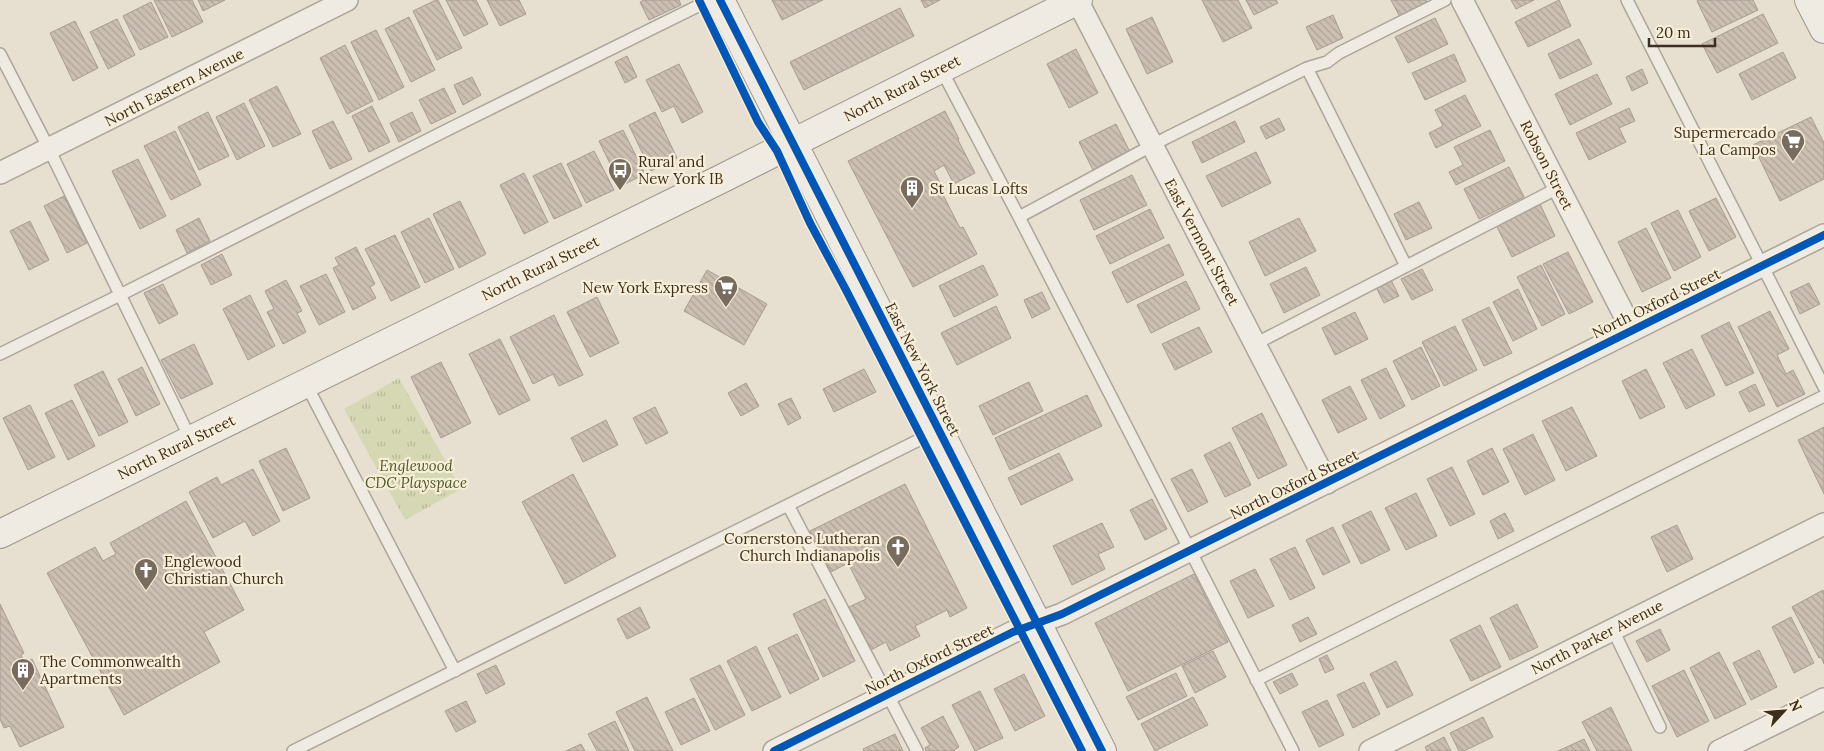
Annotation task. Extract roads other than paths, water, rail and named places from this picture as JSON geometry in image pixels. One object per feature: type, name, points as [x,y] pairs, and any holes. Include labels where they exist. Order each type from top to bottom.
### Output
[{"type":"main road","name":"East New York Street","points":[[720,0],[1102,751]]},
{"type":"main road","name":"North Rural Street","points":[[0,534],[793,143],[1078,0]]},
{"type":"main road","points":[[1809,0],[1824,29]]},
{"type":"street","name":"North Eastern Avenue","points":[[0,173],[347,0]]},
{"type":"street","name":"East Vermont Street","points":[[1078,0],[1151,146],[1327,483]]},
{"type":"street","name":"Robson Street","points":[[1462,0],[1632,330]]},
{"type":"street","name":"North Oxford Street","points":[[774,751],[1013,632],[1062,614],[1824,235]]},
{"type":"street","name":"North Parker Avenue","points":[[1370,751],[1824,524]]},
{"type":"street","points":[[1719,751],[1824,699]]},
{"type":"lane","points":[[0,354],[710,0]]},
{"type":"lane","points":[[1019,217],[1151,146],[1307,68],[1327,62],[1339,54],[1445,0]]},
{"type":"lane","points":[[1627,0],[1824,387]]},
{"type":"lane","points":[[0,54],[49,149],[191,440]]},
{"type":"lane","points":[[1307,68],[1406,266]]},
{"type":"lane","points":[[941,69],[1191,550],[1293,751]]},
{"type":"lane","points":[[1255,344],[1558,188]]},
{"type":"lane","points":[[306,384],[455,671]]},
{"type":"lane","points":[[1256,680],[1824,396]]},
{"type":"lane","points":[[293,751],[939,430]]},
{"type":"lane","points":[[788,505],[917,751]]},
{"type":"lane","points":[[1613,630],[1660,727]]},
{"type":"place","name":"Supermercado La Campos","points":[[1793,162]]},
{"type":"place","name":"Rural and New York IB","points":[[620,191]]},
{"type":"place","name":"St Lucas Lofts","points":[[912,209]]},
{"type":"place","name":"New York Express","points":[[726,308]]},
{"type":"place","name":"Cornerstone Lutheran Church Indianapolis","points":[[898,568]]},
{"type":"place","name":"Englewood Christian Church","points":[[146,591]]},
{"type":"place","name":"The Commonwealth Apartments","points":[[23,691]]},
{"type":"park label","name":"Englewood CDC Playspace","points":[[416,474]]}]
